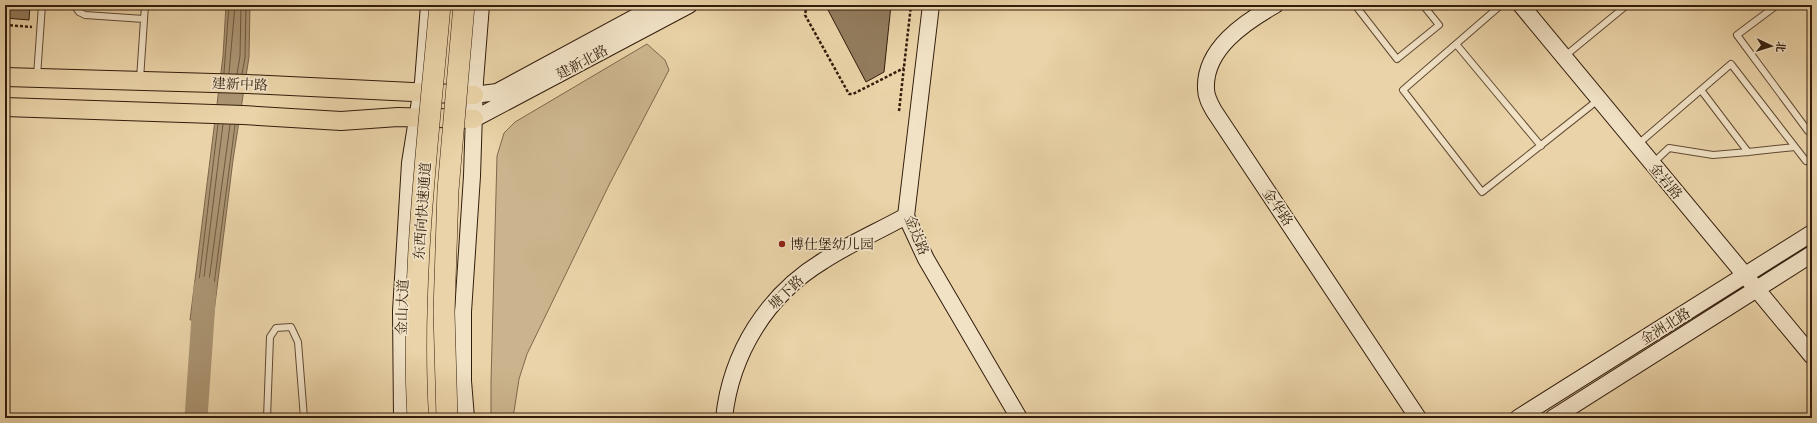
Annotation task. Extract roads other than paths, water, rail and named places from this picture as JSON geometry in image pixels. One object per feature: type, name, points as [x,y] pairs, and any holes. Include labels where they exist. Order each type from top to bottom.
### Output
[{"type":"highway","name":"东西向快速通道","points":[[418,418],[415,312],[424,179],[440,5]]},
{"type":"highway","name":"东西向快速通道","points":[[447,418],[444,312],[448,190],[464,5]]},
{"type":"main road","name":"金山大道","points":[[402,418],[400,311],[410,163],[421,93],[429,5]]},
{"type":"main road","points":[[466,418],[463,380],[463,312],[474,119],[474,95],[481,5]]},
{"type":"main road","name":"建新北路","points":[[474,95],[497,92],[658,5]]},
{"type":"main road","name":"建新北路","points":[[474,119],[689,5]]},
{"type":"main road","name":"金达路","points":[[931,5],[906,216],[926,259],[1019,418]]},
{"type":"main road","name":"金华路","points":[[1275,5],[1252,18],[1229,38],[1219,50],[1207,76],[1206,89],[1208,99],[1214,112],[1418,418]]},
{"type":"main road","name":"金岩路","points":[[1521,5],[1598,100],[1746,275],[1812,356]]},
{"type":"main road","name":"建新中路","points":[[5,77],[248,84],[474,95]]},
{"type":"main road","points":[[5,107],[243,115],[341,121],[398,117],[474,119]]},
{"type":"main road","name":"塘下路","points":[[724,418],[729,389],[742,352],[750,335],[771,304],[785,290],[822,261],[906,216]]},
{"type":"main road","name":"金洲北路","points":[[1518,418],[1812,233]]},
{"type":"main road","name":"金洲北路","points":[[1554,418],[1812,254]]},
{"type":"lane","points":[[37,78],[42,5]]},
{"type":"lane","points":[[74,5],[79,12],[85,15],[144,19]]},
{"type":"lane","points":[[140,81],[145,5]]},
{"type":"lane","points":[[1355,5],[1397,59],[1439,25],[1423,5]]},
{"type":"lane","points":[[1501,5],[1403,90],[1482,192],[1598,100]]},
{"type":"lane","points":[[1564,57],[1627,5]]},
{"type":"lane","points":[[1777,5],[1737,35],[1808,131],[1812,129]]},
{"type":"lane","points":[[1456,44],[1541,146]]},
{"type":"lane","points":[[1637,145],[1731,64],[1806,161]]},
{"type":"lane","points":[[1701,90],[1748,152]]},
{"type":"lane","points":[[1652,164],[1669,148],[1713,155],[1795,147]]},
{"type":"lane","points":[[267,418],[270,337],[276,328],[291,327],[298,342],[304,418]]},
{"type":"water","points":[[226,5],[250,5],[249,57],[233,160],[213,320],[190,320],[223,56]]},
{"type":"waterway","points":[[196,418],[205,288]]},
{"type":"place","name":"博仕堡幼儿园","points":[[782,244]]}]
